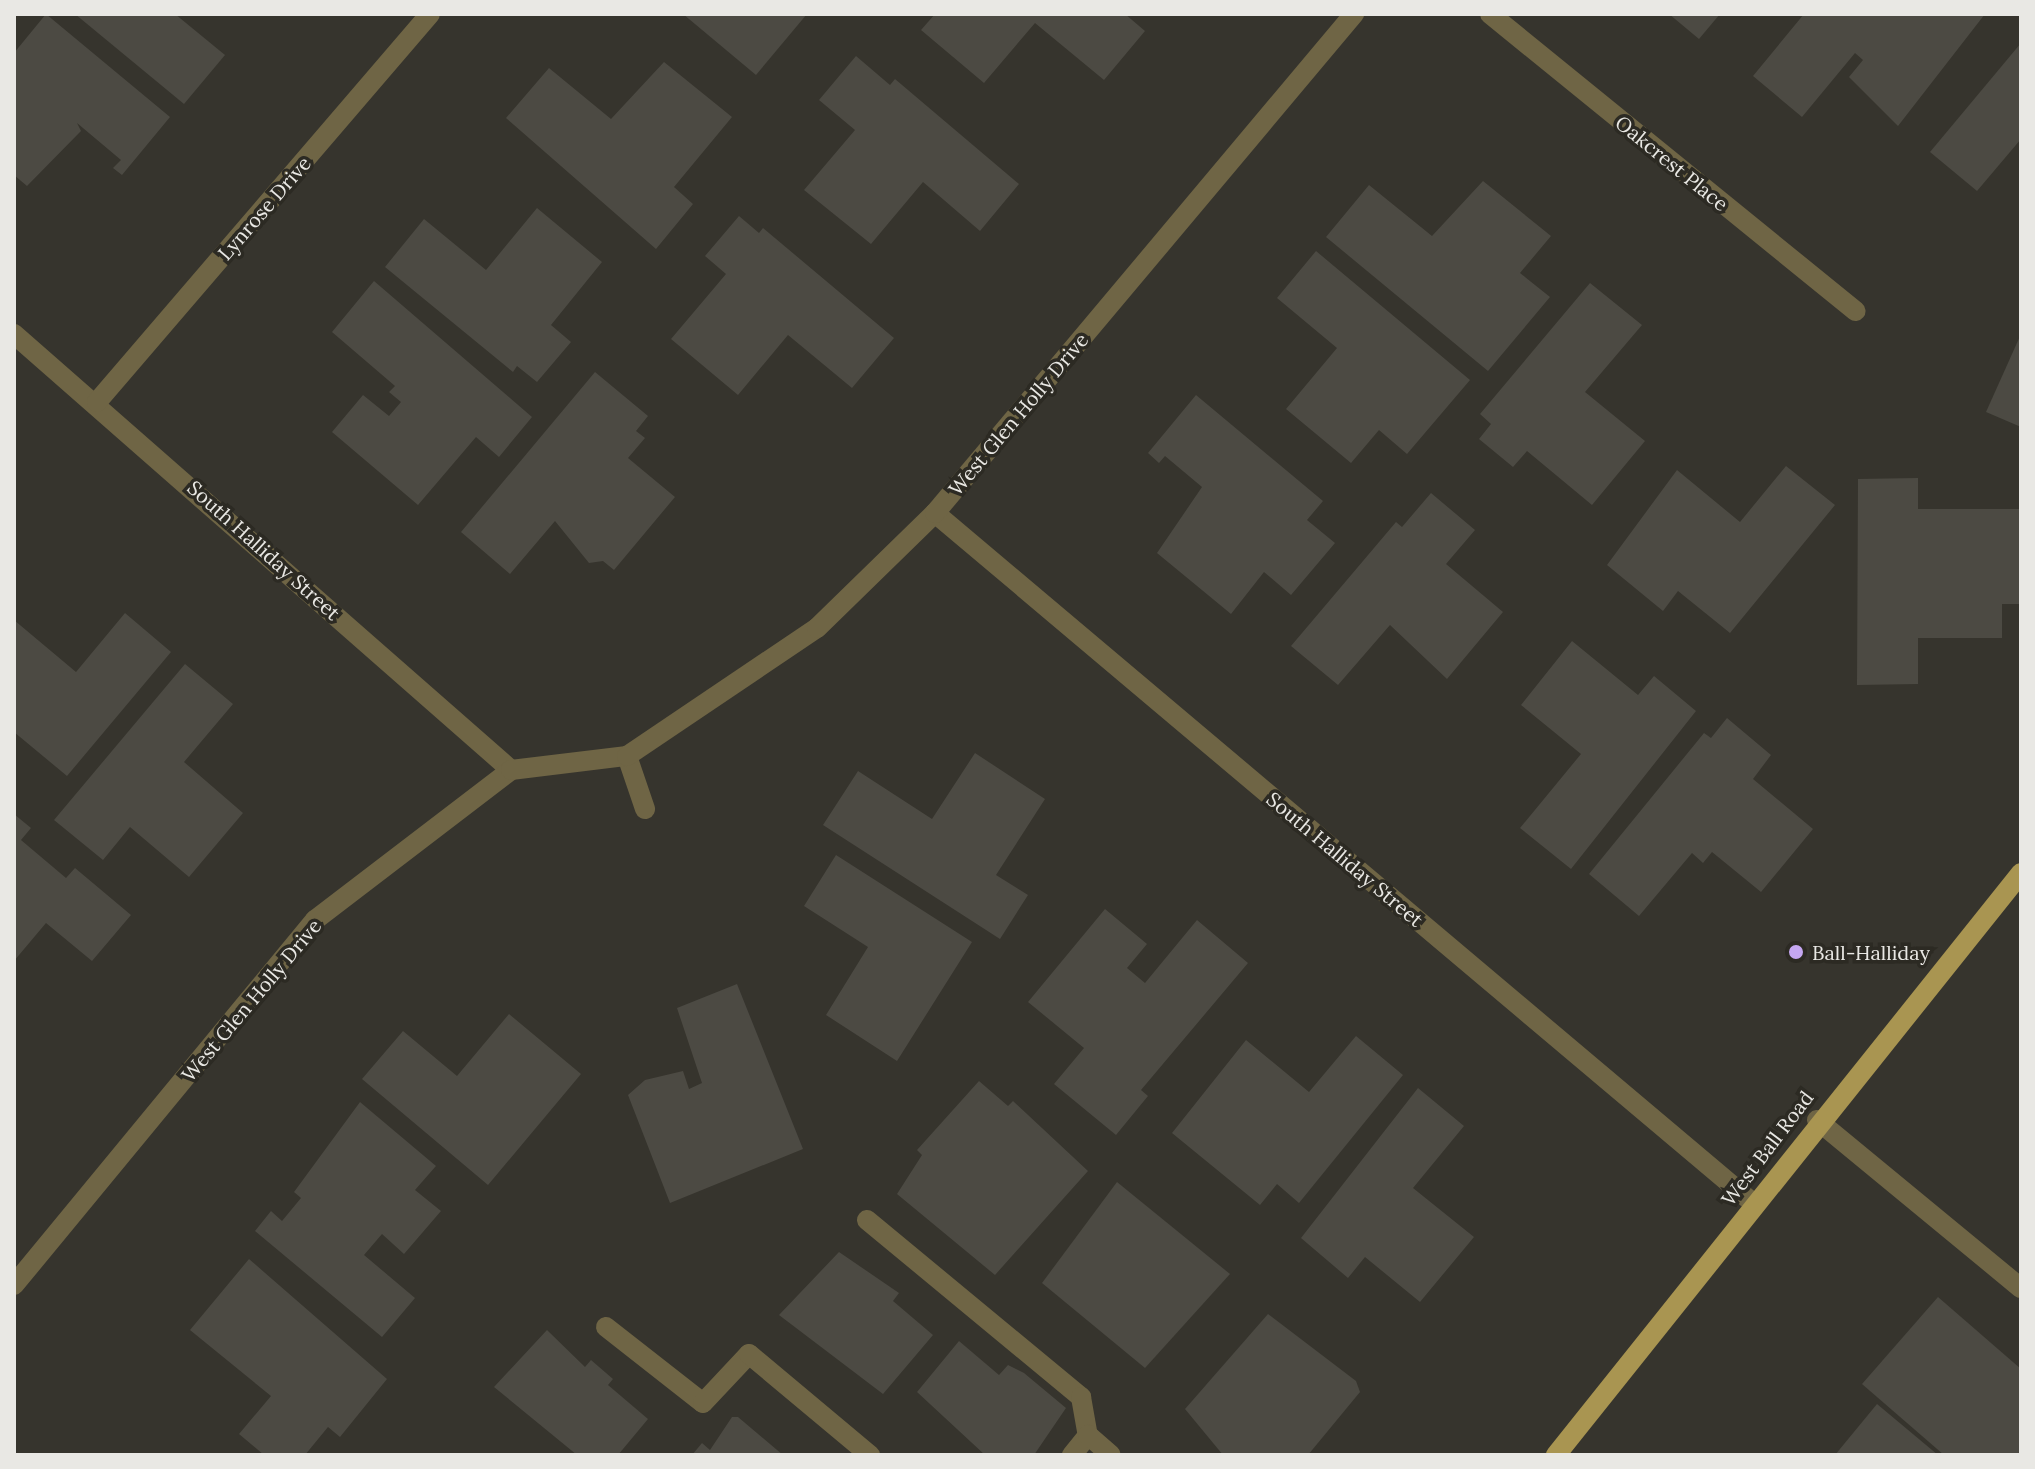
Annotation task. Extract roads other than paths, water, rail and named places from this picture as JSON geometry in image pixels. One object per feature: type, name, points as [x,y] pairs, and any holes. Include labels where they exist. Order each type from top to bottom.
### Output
[{"type":"main road","name":"West Ball Road","points":[[1556,1455],[1817,1120],[2021,873]]},
{"type":"street","name":"Lynrose Drive","points":[[97,402],[430,14]]},
{"type":"street","name":"West Glen Holly Drive","points":[[14,1285],[315,920],[511,770],[627,756],[817,628],[935,513],[1354,14]]},
{"type":"street","name":"Oakcrest Place","points":[[1490,14],[1855,311]]},
{"type":"street","name":"South Halliday Street","points":[[14,334],[97,402],[511,770]]},
{"type":"street","name":"South Halliday Street","points":[[935,513],[1754,1204]]},
{"type":"street","points":[[627,756],[645,809]]},
{"type":"street","points":[[1817,1120],[2021,1288]]},
{"type":"street","points":[[867,1220],[1081,1397],[1088,1435],[1111,1455]]},
{"type":"street","points":[[606,1327],[703,1403],[749,1354],[870,1455]]},
{"type":"street","points":[[1072,1455],[1088,1435]]},
{"type":"place","name":"Ball-Halliday","points":[[1796,952]]}]
